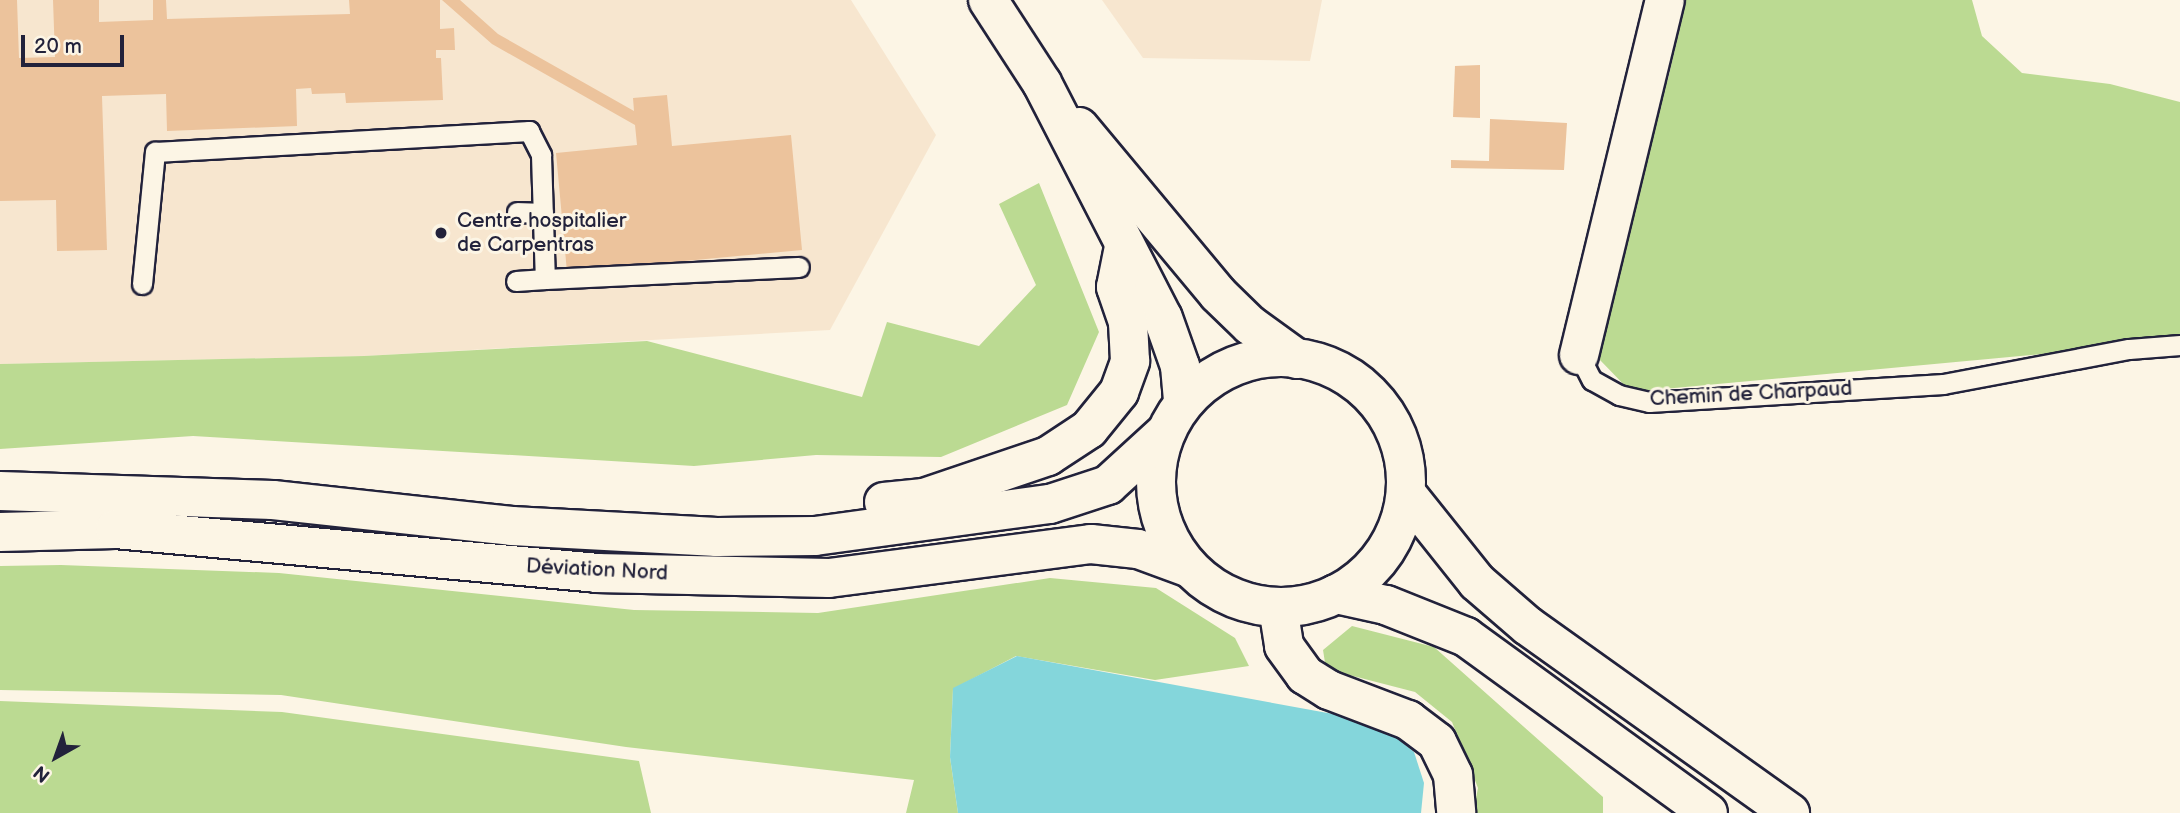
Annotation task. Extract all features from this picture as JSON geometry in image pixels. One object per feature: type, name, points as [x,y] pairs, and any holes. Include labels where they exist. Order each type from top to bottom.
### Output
[{"type":"main road","points":[[988,0],[1042,83],[1124,247],[1163,318],[1180,366],[1174,418],[1155,480],[1164,527],[1190,568],[1234,598],[1278,607],[1312,603],[1336,594],[1367,574],[1391,545],[1406,494],[1402,442],[1366,389],[1329,365],[1297,359],[1247,360],[1212,376],[1174,418]]},
{"type":"main road","name":"Chemin de Charpaud","points":[[1578,355],[1635,109],[1665,0]]},
{"type":"main road","points":[[1042,83],[1218,294],[1250,325],[1297,359]]},
{"type":"main road","points":[[840,533],[864,505],[923,498],[967,484],[1048,456],[1089,429],[1119,392],[1130,361],[1128,322],[1116,288],[1124,247]]},
{"type":"main road","name":"Déviation Nord","points":[[0,491],[273,500],[512,526],[717,537],[840,533],[1050,504],[1108,485],[1174,418]]},
{"type":"main road","points":[[1406,494],[1477,582],[1528,626],[1790,813]]},
{"type":"main road","name":"Déviation Nord","points":[[0,532],[115,529],[596,573],[830,578],[1091,544],[1138,549],[1190,568]]},
{"type":"main road","points":[[1336,594],[1386,605],[1466,638],[1708,813]]},
{"type":"main road","points":[[1278,607],[1284,646],[1305,675],[1329,690],[1408,720],[1437,742],[1453,775],[1456,813]]},
{"type":"lane","points":[[142,284],[155,152],[529,131],[541,155],[545,279]]},
{"type":"lane","points":[[517,212],[543,213]]},
{"type":"lane","points":[[516,281],[799,267]]},
{"type":"lane","name":"Chemin de Charpaud","points":[[1578,355],[1592,380],[1619,395],[1650,402],[1943,384],[2129,349],[2180,345]]},
{"type":"shaded area","name":"Centre hospitalier de Carpentras","points":[[0,0],[851,0],[936,135],[830,330],[364,356],[0,364]]},
{"type":"shaded area","points":[[1102,0],[1322,0],[1310,61],[1143,58]]},
{"type":"green space","points":[[1686,0],[1972,0],[1982,36],[2022,73],[2110,84],[2180,102],[2180,335],[2085,350],[1631,392],[1599,359],[1602,330],[1646,135],[1668,79]]},
{"type":"green space","points":[[1039,183],[1099,332],[1067,405],[941,457],[816,455],[694,466],[193,436],[0,449],[0,364],[364,356],[647,341],[862,397],[887,322],[979,346],[1036,285],[999,204]]},
{"type":"green space","points":[[61,565],[279,573],[634,610],[818,613],[1050,578],[1156,588],[1235,638],[1249,666],[1155,680],[1016,656],[953,689],[950,757],[958,813],[906,813],[914,780],[626,747],[281,695],[0,690],[0,566]]},
{"type":"green space","points":[[1352,626],[1434,647],[1603,797],[1603,813],[1473,813],[1478,788],[1452,722],[1415,692],[1326,669],[1323,650]]},
{"type":"green space","points":[[0,701],[282,712],[639,761],[651,813],[0,813]]},
{"type":"water","points":[[1017,656],[1377,722],[1414,752],[1424,783],[1421,813],[958,813],[950,757],[953,688]]},
{"type":"building","points":[[0,0],[17,0],[19,58],[55,57],[53,0],[99,0],[99,22],[153,20],[153,0],[166,0],[167,19],[350,14],[349,0],[440,0],[440,29],[454,28],[455,50],[436,50],[436,58],[441,58],[443,100],[346,103],[345,93],[312,94],[311,88],[296,89],[297,126],[167,131],[166,94],[102,96],[107,250],[57,251],[56,200],[0,201]]},
{"type":"building","points":[[442,0],[460,0],[498,34],[634,111],[633,98],[667,95],[672,146],[791,135],[802,250],[567,272],[556,153],[637,145],[635,125],[492,44]]},
{"type":"building","points":[[1480,65],[1480,118],[1453,117],[1455,66]]},
{"type":"building","points":[[1490,119],[1567,123],[1564,170],[1451,168],[1451,160],[1489,161]]},
{"type":"place","name":"Centre hospitalier de Carpentras","points":[[441,233]]}]
